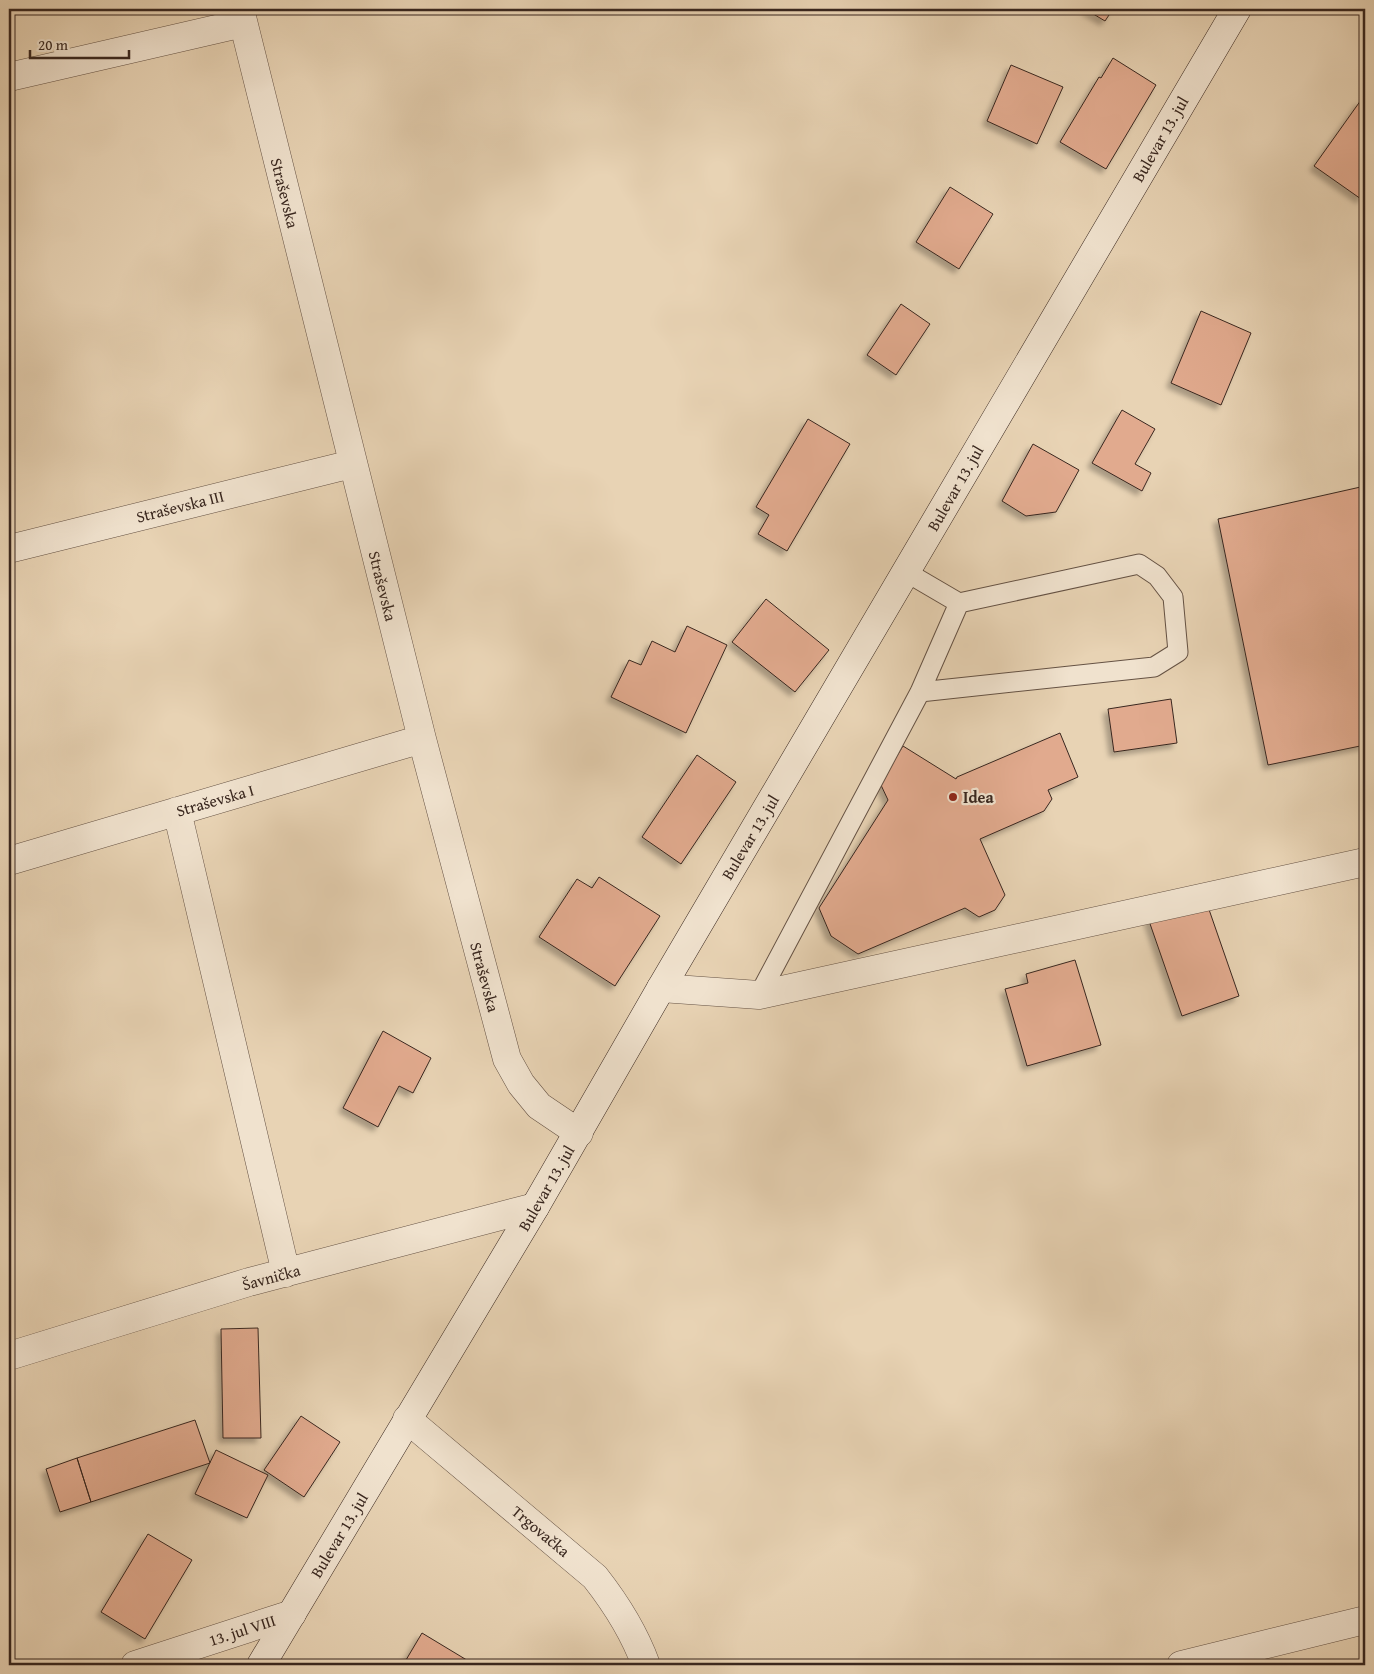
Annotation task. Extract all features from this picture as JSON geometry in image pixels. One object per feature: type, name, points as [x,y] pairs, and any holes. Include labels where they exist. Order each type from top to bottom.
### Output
[{"type":"street","name":"Bulevar 13. jul","points":[[261,1665],[579,1133],[661,988],[1237,9]]},
{"type":"street","points":[[9,77],[241,16]]},
{"type":"street","name":"Straševska","points":[[241,16],[422,740],[507,1058],[521,1084],[539,1106],[579,1133]]},
{"type":"street","name":"Straševska III","points":[[9,549],[352,464]]},
{"type":"street","name":"Straševska I","points":[[9,861],[422,740]]},
{"type":"street","points":[[177,811],[286,1273]]},
{"type":"street","points":[[661,988],[759,995],[1365,862]]},
{"type":"street","name":"Šavnička","points":[[9,1356],[286,1273],[535,1207]]},
{"type":"street","name":"Trgovačka","points":[[408,1419],[595,1577],[618,1607],[639,1645],[646,1665]]},
{"type":"street","name":"13. jul VIII","points":[[135,1665],[292,1614]]},
{"type":"street","points":[[1182,1665],[1365,1620]]},
{"type":"lane","points":[[906,572],[959,603],[1139,564],[1157,576],[1173,597],[1178,652],[1154,667],[920,692]]},
{"type":"lane","points":[[759,995],[920,692],[959,603]]},
{"type":"building","points":[[1085,9],[1113,9],[1105,21]]},
{"type":"building","points":[[1113,58],[1156,85],[1106,169],[1060,142],[1099,77],[1101,78]]},
{"type":"building","points":[[1011,65],[1063,87],[1037,144],[987,121]]},
{"type":"building","points":[[1361,100],[1365,103],[1365,192],[1361,199],[1314,166]]},
{"type":"building","points":[[950,187],[993,214],[959,269],[916,242]]},
{"type":"building","points":[[901,304],[930,324],[896,375],[867,355]]},
{"type":"building","points":[[1201,311],[1251,333],[1221,405],[1171,383]]},
{"type":"building","points":[[1122,410],[1155,429],[1135,464],[1151,473],[1142,491],[1092,463]]},
{"type":"building","points":[[808,419],[850,444],[787,551],[758,534],[769,515],[756,507]]},
{"type":"building","points":[[1033,444],[1079,470],[1056,512],[1026,516],[1002,501]]},
{"type":"building","points":[[1365,486],[1365,745],[1268,765],[1218,519]]},
{"type":"building","points":[[766,599],[829,650],[795,692],[732,642]]},
{"type":"building","points":[[687,626],[727,645],[686,733],[611,697],[629,660],[641,665],[652,641],[675,652]]},
{"type":"building","points":[[1171,699],[1177,743],[1114,752],[1108,709]]},
{"type":"building","points":[[1060,733],[1078,777],[1048,790],[1052,799],[1044,811],[980,839],[1005,895],[995,910],[979,917],[965,908],[858,954],[831,936],[819,908],[888,800],[880,783],[903,746],[956,779]]},
{"type":"building","points":[[697,755],[736,782],[681,864],[642,837]]},
{"type":"building","points":[[599,877],[660,916],[615,986],[539,937],[577,879],[592,888]]},
{"type":"building","points":[[1205,898],[1239,996],[1182,1016],[1148,918]]},
{"type":"building","points":[[1075,960],[1101,1045],[1027,1066],[1005,989],[1028,983],[1026,974]]},
{"type":"building","points":[[383,1031],[431,1058],[413,1093],[399,1086],[378,1127],[343,1108]]},
{"type":"building","points":[[258,1328],[261,1438],[223,1438],[221,1329]]},
{"type":"building","points":[[301,1416],[340,1442],[304,1497],[264,1470]]},
{"type":"building","points":[[195,1420],[210,1463],[91,1502],[77,1458]]},
{"type":"building","points":[[216,1450],[268,1475],[247,1518],[195,1494]]},
{"type":"building","points":[[77,1458],[91,1502],[60,1512],[46,1469]]},
{"type":"building","points":[[148,1534],[192,1560],[145,1639],[101,1612]]},
{"type":"building","points":[[422,1633],[475,1665],[403,1665]]},
{"type":"place","name":"Idea","points":[[953,797]]}]
